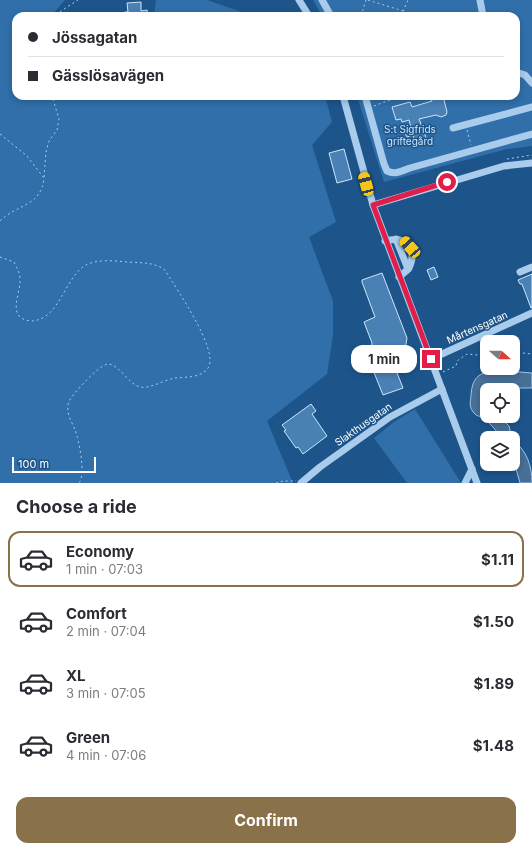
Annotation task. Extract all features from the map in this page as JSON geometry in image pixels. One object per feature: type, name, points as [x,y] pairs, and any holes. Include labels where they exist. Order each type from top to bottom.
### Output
[{"type":"street","points":[[299,0],[306,12]]},
{"type":"street","points":[[322,0],[329,12]]},
{"type":"street","points":[[480,0],[482,12]]},
{"type":"street","points":[[520,73],[525,74],[532,83]]},
{"type":"street","points":[[345,100],[373,205],[385,241],[477,483]]},
{"type":"street","points":[[366,100],[384,164],[387,171],[390,173],[395,173],[532,134]]},
{"type":"street","points":[[453,128],[532,107]]},
{"type":"street","points":[[373,205],[504,166],[532,162]]},
{"type":"street","points":[[385,241],[396,239],[404,241],[410,247],[412,257],[408,269],[399,277]]},
{"type":"street","points":[[520,272],[532,267]]},
{"type":"street","name":"Mårtensgatan","points":[[431,359],[532,313]]},
{"type":"street","name":"Slakthusgatan","points":[[301,483],[320,467],[390,416],[442,389]]},
{"type":"street","points":[[465,483],[472,469]]},
{"type":"path","points":[[60,12],[78,0]]},
{"type":"path","points":[[362,12],[366,0]]},
{"type":"path","points":[[368,0],[403,11],[408,0]]},
{"type":"path","points":[[0,221],[4,217],[35,199],[43,189],[46,152],[49,141],[57,130],[59,119],[53,100]]},
{"type":"path","points":[[369,109],[381,103],[392,100]]},
{"type":"path","points":[[465,125],[473,151]]},
{"type":"path","points":[[0,134],[27,156],[44,178]]},
{"type":"path","points":[[0,257],[14,262],[19,271],[20,281],[16,310],[20,317],[27,321],[36,320],[45,316],[53,309],[76,275],[87,264],[99,261],[111,261],[148,263],[159,266],[165,270],[198,322],[210,354],[211,362],[208,369],[198,375],[175,378],[146,387],[140,387],[133,383],[115,366],[108,364],[94,373],[69,401],[68,410],[76,431],[82,469],[81,480],[79,483]]},
{"type":"path","points":[[520,353],[532,354]]},
{"type":"path","points":[[441,373],[456,366],[457,361],[467,354],[480,355]]},
{"type":"path","points":[[276,483],[292,480],[301,483]]},
{"type":"green space","points":[[0,0],[65,0],[54,12],[12,12],[12,100],[326,100],[332,122],[312,145],[336,222],[309,237],[333,301],[333,335],[327,374],[267,421],[293,483],[0,483]]},
{"type":"green space","points":[[156,0],[207,0],[242,12],[154,12]]},
{"type":"green space","name":"S:t Sigfrids griftegård","points":[[313,0],[532,0],[532,146],[507,149],[384,182],[358,100],[520,100],[520,12],[320,12]]},
{"type":"green space","points":[[415,409],[461,483],[407,483],[374,438],[394,422]]},
{"type":"shaded area","points":[[520,372],[532,373],[532,388],[520,388],[520,383],[480,383],[480,416],[472,411],[470,403],[473,385],[477,377],[480,375],[520,375]]},
{"type":"shaded area","points":[[489,423],[506,423],[509,426],[510,431],[496,431]]},
{"type":"shaded area","points":[[520,446],[530,465],[532,483],[520,483],[517,471],[520,471]]},
{"type":"building","points":[[141,2],[141,11],[147,10],[147,12],[128,12],[127,3]]},
{"type":"building","points":[[444,100],[447,112],[446,115],[441,117],[436,115],[419,119],[427,140],[415,143],[413,135],[407,137],[405,133],[412,131],[409,120],[402,122],[401,119],[396,120],[392,107],[410,102],[412,107],[432,101]]},
{"type":"building","points":[[344,149],[352,179],[337,183],[329,153]]},
{"type":"building","points":[[434,267],[438,277],[431,280],[427,270]]},
{"type":"building","points":[[382,273],[407,338],[404,356],[392,360],[403,388],[383,395],[369,360],[372,343],[364,322],[375,317],[362,282],[362,280]]},
{"type":"building","points":[[532,274],[531,308],[522,284],[520,284],[518,280]]},
{"type":"building","points":[[311,404],[316,411],[312,414],[327,436],[303,454],[298,447],[296,448],[284,431],[286,430],[282,425]]},
{"type":"route","points":[[431,359],[385,241],[373,205],[447,182]]}]
